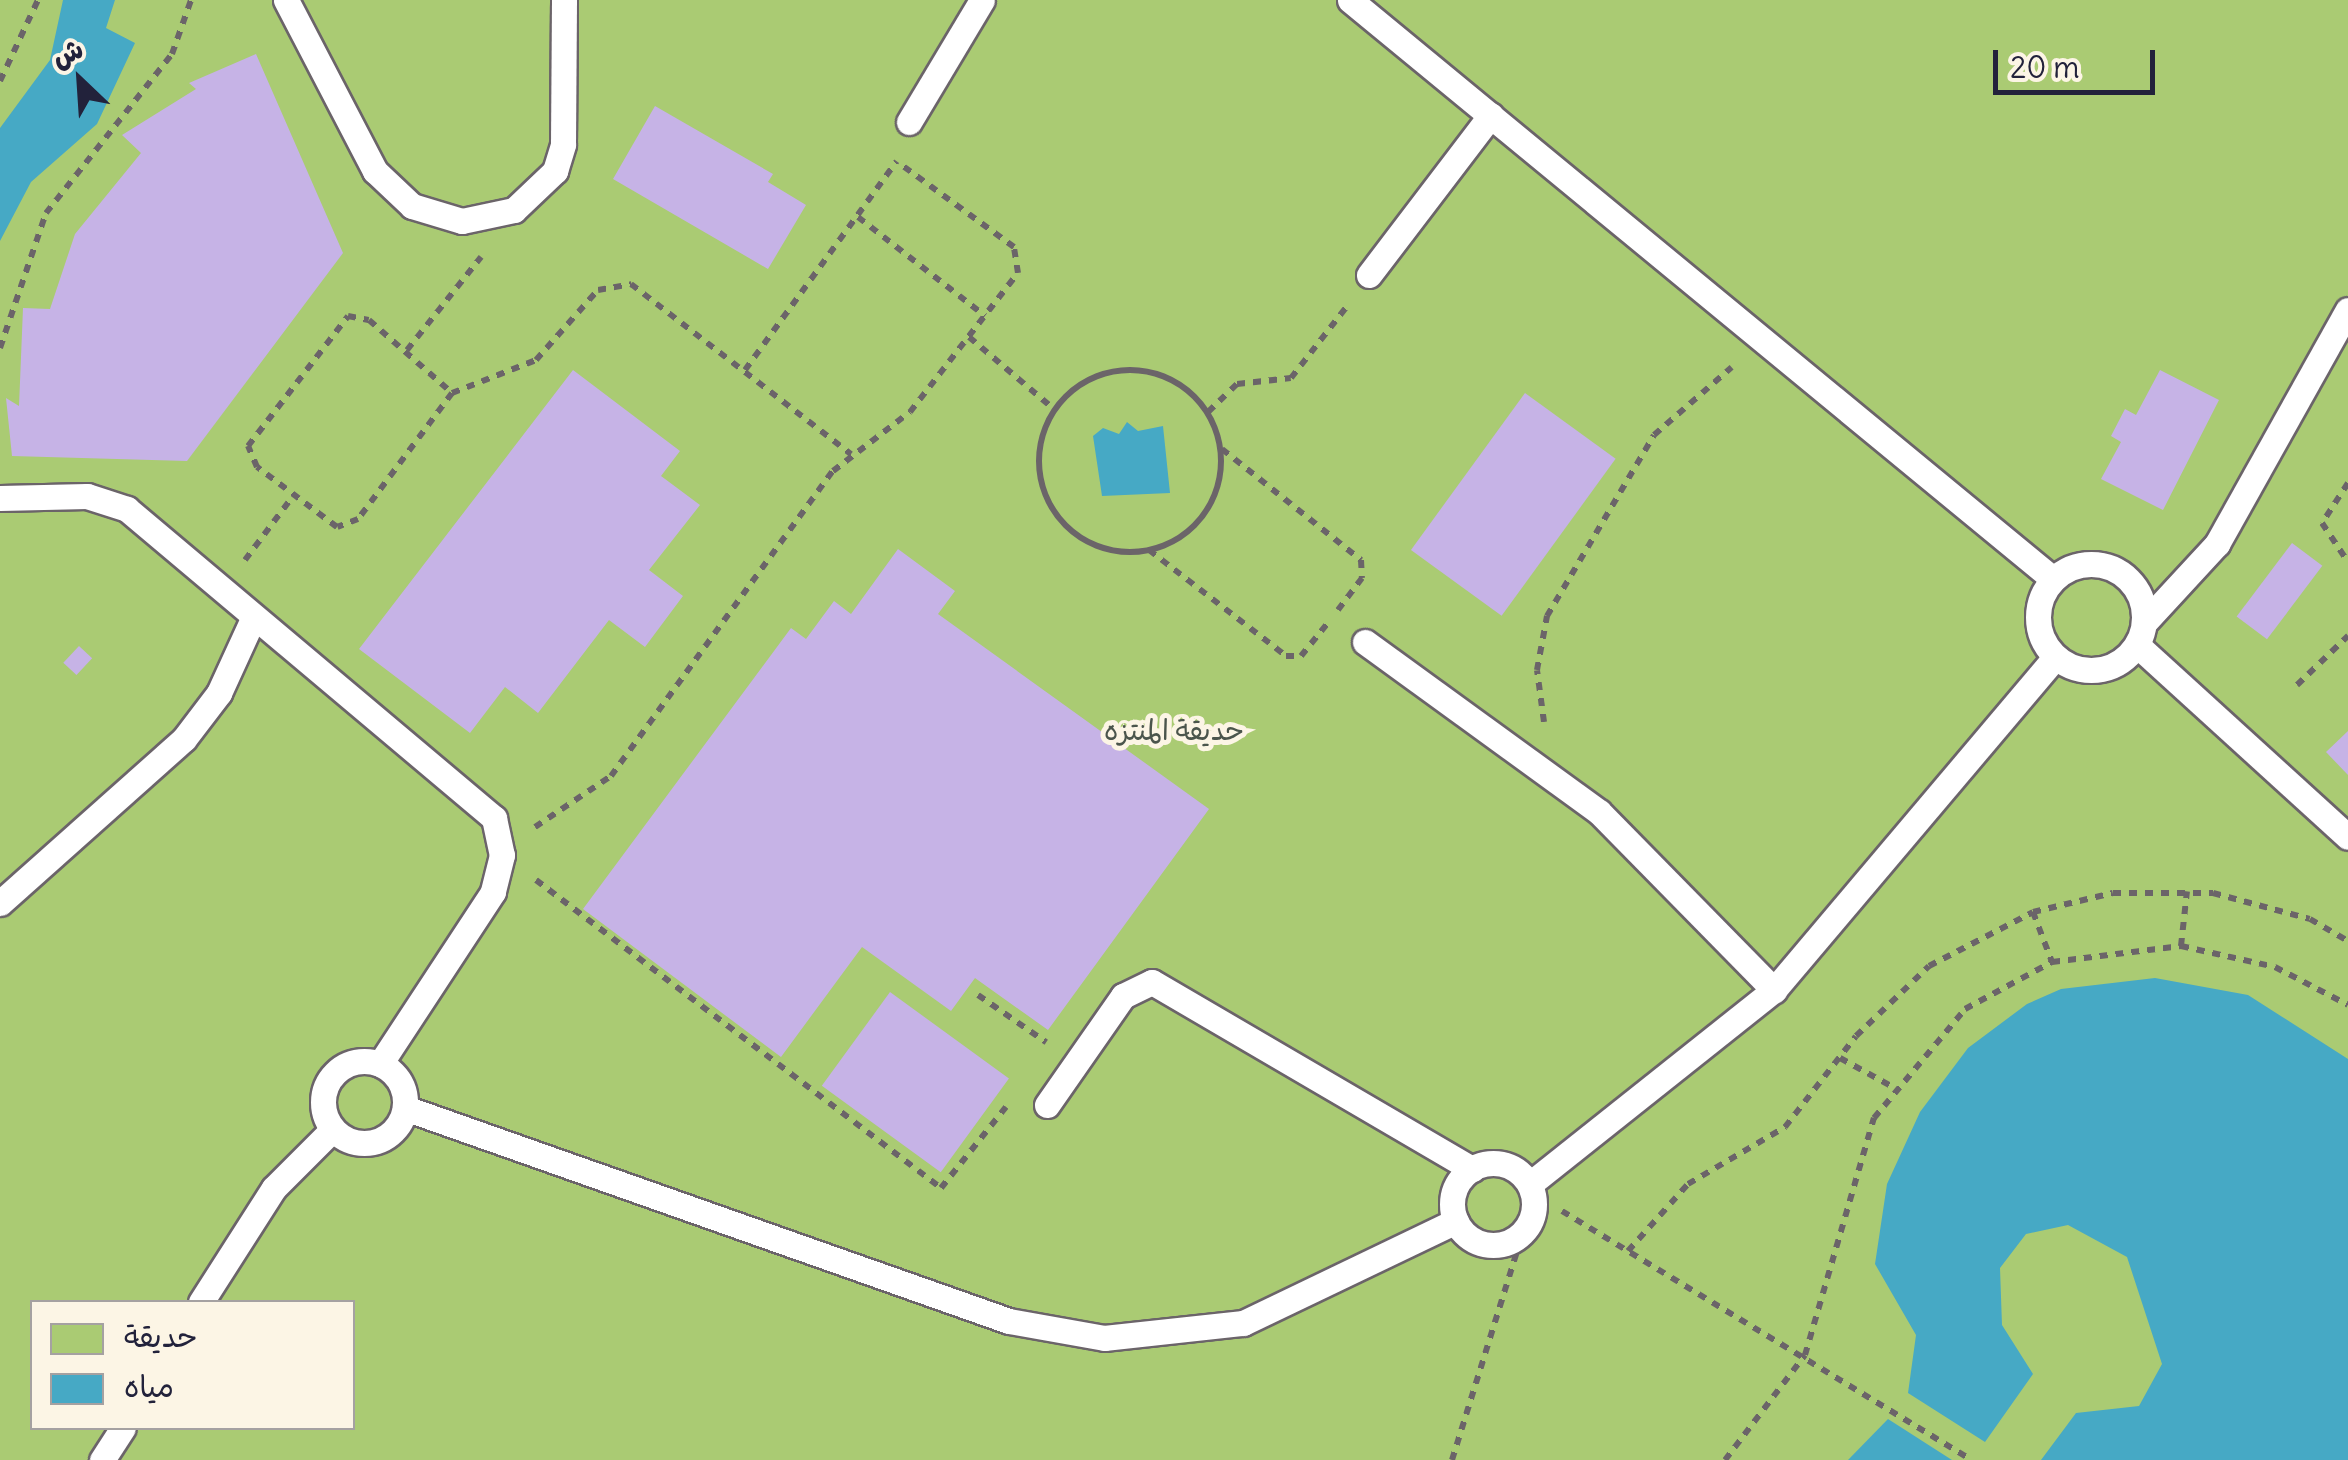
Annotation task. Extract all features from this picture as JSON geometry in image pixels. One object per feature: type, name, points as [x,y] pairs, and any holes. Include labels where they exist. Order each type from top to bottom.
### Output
[{"type":"lane","points":[[286,0],[384,180],[436,216],[488,219],[537,194],[554,171],[563,144],[564,0]]},
{"type":"lane","points":[[909,122],[982,0]]},
{"type":"lane","points":[[1350,0],[2054,579]]},
{"type":"lane","points":[[1369,275],[1491,115]]},
{"type":"lane","points":[[2348,310],[2217,544],[2140,634],[2098,670],[2055,657],[2040,632],[2039,604],[2054,579],[2106,566],[2136,588],[2140,634],[2348,837]]},
{"type":"lane","points":[[0,498],[87,496],[117,505],[252,621],[470,789],[501,846],[493,892],[380,1064]]},
{"type":"lane","points":[[0,903],[184,739],[219,693],[252,621]]},
{"type":"lane","points":[[1365,642],[1554,777],[1644,852],[1774,990]]},
{"type":"lane","points":[[1456,1221],[1479,1242],[1523,1232],[1532,1190],[1774,990],[2055,657]]},
{"type":"lane","points":[[1047,1106],[1123,996],[1152,982],[1472,1168]]},
{"type":"lane","points":[[332,1130],[326,1084],[349,1064],[380,1064],[400,1082],[405,1108]]},
{"type":"lane","points":[[332,1130],[376,1142],[405,1108]]},
{"type":"lane","points":[[405,1108],[1010,1321],[1104,1338],[1243,1324],[1456,1221]]},
{"type":"lane","points":[[202,1300],[274,1188],[332,1130]]},
{"type":"lane","points":[[1456,1221],[1458,1183],[1472,1168],[1498,1162],[1532,1190]]},
{"type":"lane","points":[[102,1460],[121,1430]]},
{"type":"path","points":[[0,81],[38,0]]},
{"type":"path","points":[[0,348],[46,213],[172,54],[190,0]]},
{"type":"path","points":[[745,370],[897,161],[909,122]]},
{"type":"path","points":[[897,161],[1020,254],[985,316],[910,412],[851,454],[611,776],[550,822],[501,846],[941,1188],[1020,1089]]},
{"type":"path","points":[[858,216],[985,316]]},
{"type":"path","points":[[407,350],[480,262],[488,219]]},
{"type":"path","points":[[1208,412],[1237,384],[1291,378],[1369,275]]},
{"type":"path","points":[[452,393],[369,320],[338,322],[248,446],[257,467],[328,524],[349,526],[452,393],[536,360],[585,302],[614,283],[642,288],[851,454]]},
{"type":"path","points":[[969,337],[1055,410]]},
{"type":"path","points":[[1554,777],[1537,670],[1547,616],[1677,407],[1773,348]]},
{"type":"path","points":[[1132,370],[1176,382],[1208,412],[1221,448],[1361,560],[1362,578],[1294,658],[1148,550],[1079,536],[1048,501],[1039,454],[1055,410],[1089,380],[1132,370]]},
{"type":"path","points":[[1148,550],[1204,514],[1221,448]]},
{"type":"path","points":[[2348,483],[2322,523],[2348,562]]},
{"type":"path","points":[[220,593],[293,496]]},
{"type":"path","points":[[2297,685],[2348,636]]},
{"type":"path","points":[[2182,946],[2187,891]]},
{"type":"path","points":[[1628,1250],[1688,1184],[1786,1127],[1840,1058],[1928,966],[2033,912],[2113,892],[2187,891],[2262,903],[2348,941]]},
{"type":"path","points":[[2033,912],[2052,962]]},
{"type":"path","points":[[1725,1460],[1805,1356],[1855,1162],[1893,1087],[1965,1010],[2052,962],[2182,946],[2275,966],[2347,1003]]},
{"type":"path","points":[[978,995],[1054,1047],[1042,1061]]},
{"type":"path","points":[[1840,1058],[1893,1087]]},
{"type":"path","points":[[1532,1190],[1971,1460]]},
{"type":"path","points":[[1452,1460],[1523,1232]]},
{"type":"green space","name":"حديقة المنتزه","points":[[0,0],[2348,0],[2348,1460],[0,1460]]},
{"type":"water","points":[[63,0],[115,0],[106,28],[135,43],[97,124],[31,182],[0,241],[0,128],[50,60]]},
{"type":"water","points":[[1127,422],[1138,431],[1163,426],[1170,493],[1102,496],[1093,436],[1103,428],[1119,434]]},
{"type":"water","points":[[2155,978],[2248,995],[2348,1059],[2348,1460],[2041,1460],[2076,1413],[2139,1406],[2162,1364],[2127,1257],[2068,1225],[2026,1234],[2000,1268],[2002,1325],[2033,1374],[1985,1442],[1908,1393],[1916,1335],[1875,1264],[1887,1184],[1920,1112],[1968,1048],[2027,1004],[2061,989]]},
{"type":"water","points":[[1888,1419],[1952,1460],[1848,1460]]},
{"type":"building","points":[[256,54],[343,253],[187,461],[12,456],[6,398],[19,406],[23,308],[50,309],[75,234],[141,153],[122,135],[196,89],[189,83]]},
{"type":"building","points":[[655,106],[773,174],[768,182],[806,205],[768,269],[613,179]]},
{"type":"building","points":[[573,370],[680,451],[661,476],[700,505],[649,570],[683,596],[645,647],[609,620],[538,713],[505,687],[470,733],[359,649]]},
{"type":"building","points":[[2160,370],[2219,400],[2163,510],[2101,479],[2121,442],[2111,436],[2125,409],[2136,415]]},
{"type":"building","points":[[1525,393],[1616,459],[1502,616],[1411,550]]},
{"type":"building","points":[[2292,543],[2322,566],[2267,639],[2237,616]]},
{"type":"building","points":[[898,549],[955,591],[938,614],[1209,809],[1048,1030],[975,978],[951,1011],[862,947],[781,1057],[583,909],[791,628],[806,639],[834,601],[851,614]]},
{"type":"building","points":[[79,646],[92,658],[76,675],[63,663]]},
{"type":"building","points":[[2348,731],[2348,775],[2326,752]]},
{"type":"building","points":[[890,992],[1009,1078],[941,1172],[822,1086]]}]
